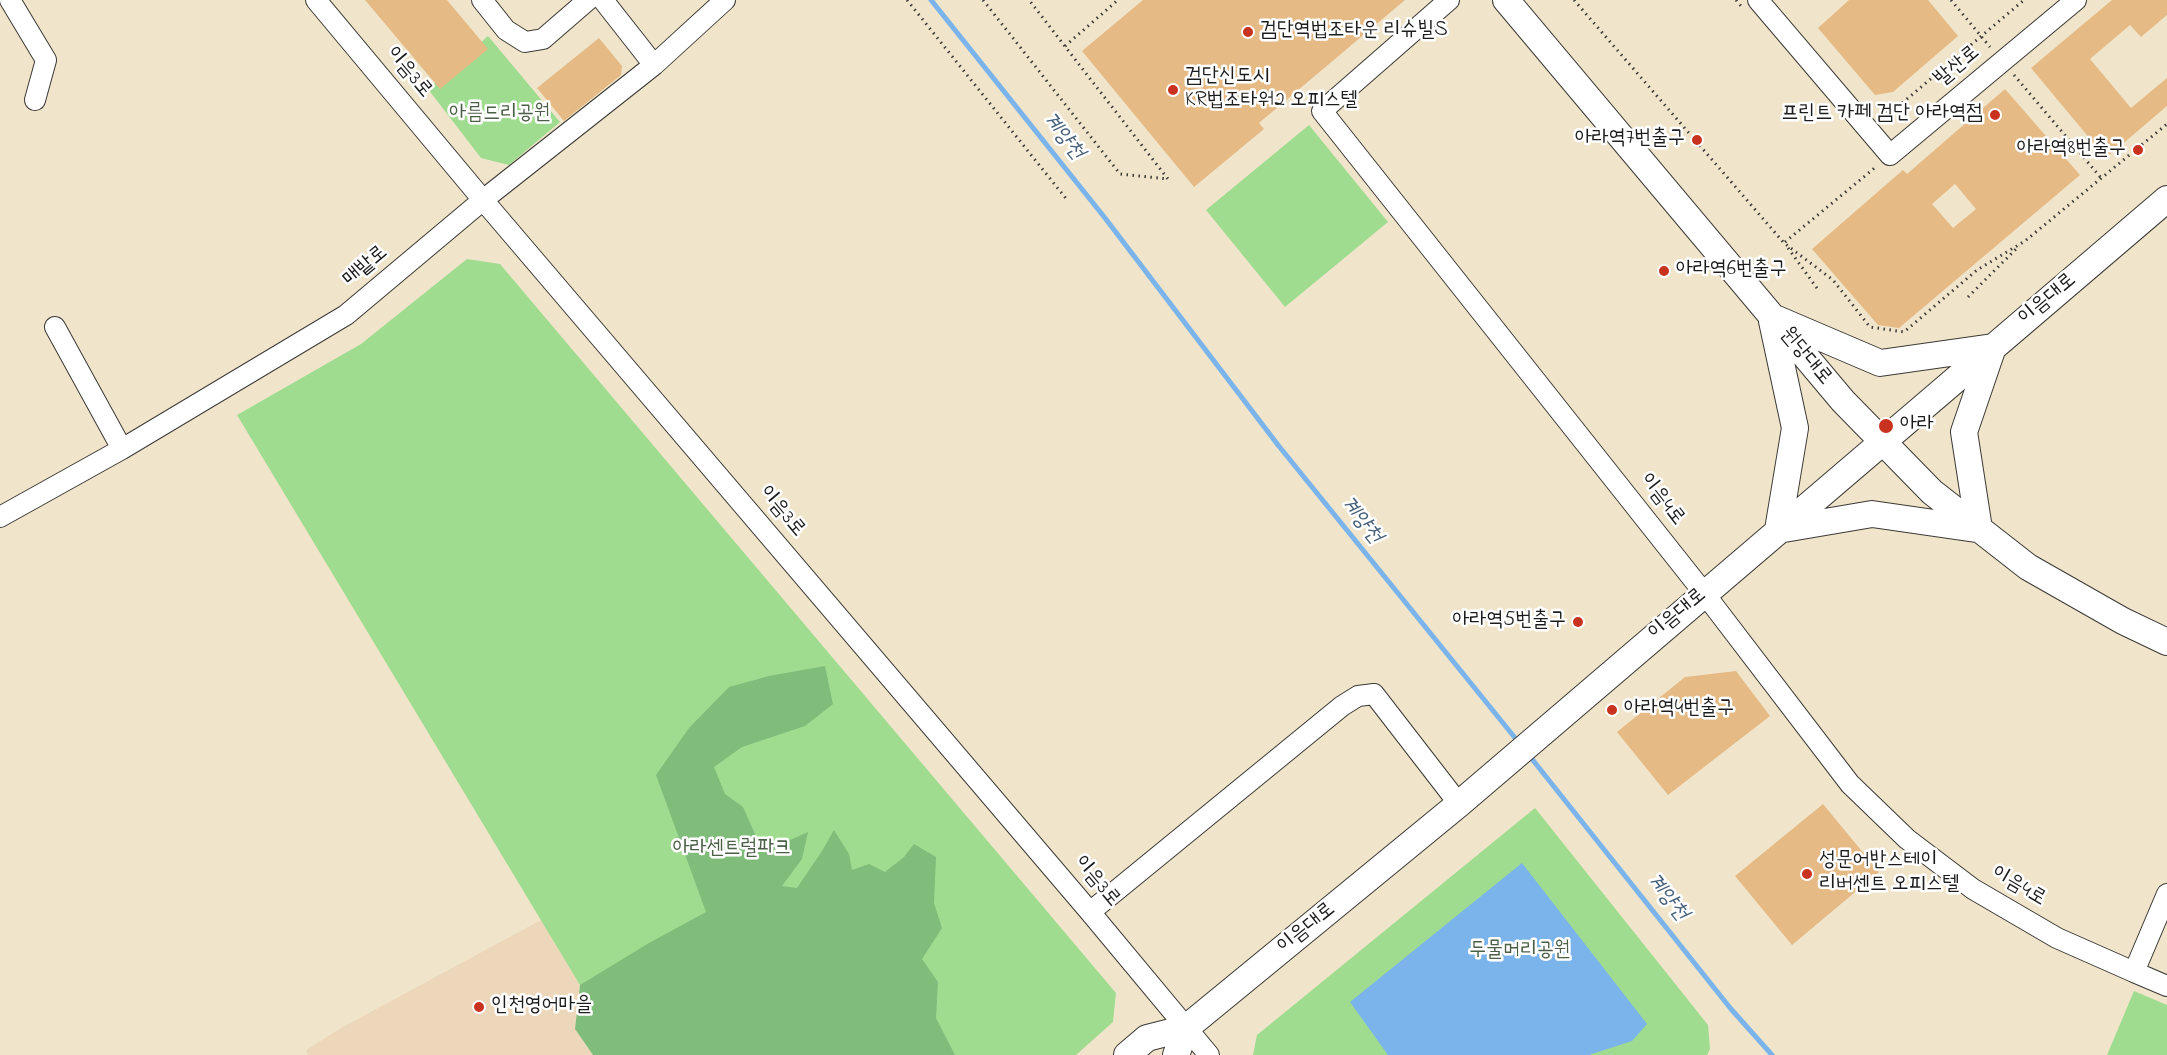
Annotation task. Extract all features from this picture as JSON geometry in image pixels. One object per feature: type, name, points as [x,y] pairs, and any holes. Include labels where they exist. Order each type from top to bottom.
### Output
[{"type":"main road","name":"원당대로","points":[[1506,0],[1842,401],[1932,492],[2028,567],[2123,621],[2167,642]]},
{"type":"main road","name":"이음대로","points":[[1127,1055],[1147,1038],[1186,1028],[1459,804],[2167,200]]},
{"type":"main road","points":[[1772,317],[1880,363],[1993,347],[1964,432],[1979,529],[1872,514],[1778,530],[1795,428],[1772,317]]},
{"type":"main road","points":[[1176,1055],[1186,1028]]},
{"type":"street","points":[[10,0],[46,60],[35,100]]},
{"type":"street","name":"이음3로","points":[[316,0],[1209,1055]]},
{"type":"street","points":[[482,0],[506,30],[525,42],[543,39],[588,0]]},
{"type":"street","points":[[603,0],[654,65]]},
{"type":"street","name":"매밭로","points":[[0,517],[122,449],[346,315],[483,200],[654,65],[725,0]]},
{"type":"street","name":"이음4로","points":[[1449,0],[1322,111],[1704,593],[1850,784],[1907,838],[1973,889],[2057,938],[2167,986]]},
{"type":"street","name":"발산로","points":[[1882,165],[2076,0]]},
{"type":"street","points":[[1751,4],[1882,165]]},
{"type":"street","points":[[55,327],[122,449]]},
{"type":"street","points":[[1090,912],[1342,706],[1358,696],[1374,694],[1459,804]]},
{"type":"street","points":[[2134,972],[2167,894]]},
{"type":"path","points":[[907,0],[1068,201]]},
{"type":"path","points":[[983,0],[1120,174],[1168,179],[1029,0]]},
{"type":"path","points":[[1065,46],[1118,0]]},
{"type":"path","points":[[1574,0],[1784,243],[1819,291]]},
{"type":"path","points":[[1736,0],[1751,4]]},
{"type":"path","points":[[1951,0],[2102,178]]},
{"type":"path","points":[[1867,101],[1887,111],[1901,104],[2024,0]]},
{"type":"path","points":[[1968,297],[2025,241],[2167,124]]},
{"type":"path","points":[[1784,243],[1882,165]]},
{"type":"path","points":[[1784,243],[1833,280],[1870,327],[1904,332],[1977,270],[2025,241]]},
{"type":"shaded area","name":"인천영어마을","points":[[541,920],[580,985],[575,1029],[593,1055],[308,1055],[306,1050],[341,1028]]},
{"type":"green space","name":"아름드리공원","points":[[488,36],[560,122],[509,165],[481,158],[428,89]]},
{"type":"green space","points":[[1309,125],[1388,222],[1285,307],[1206,210]]},
{"type":"green space","name":"아라센트럴파크","points":[[467,259],[500,264],[1116,993],[1113,1022],[1076,1055],[622,1055],[237,415],[361,344]]},
{"type":"green space","points":[[825,666],[833,704],[805,726],[742,747],[714,767],[725,794],[743,807],[763,852],[808,832],[802,859],[782,886],[797,888],[834,830],[849,854],[852,870],[869,864],[885,872],[904,857],[914,844],[936,857],[934,903],[942,928],[922,959],[938,982],[936,1018],[955,1055],[593,1055],[575,1029],[580,985],[706,912],[656,775],[689,728],[729,687],[769,676]]},
{"type":"green space","name":"두물머리공원","points":[[1535,808],[1708,1025],[1710,1049],[1707,1055],[1253,1055],[1257,1035]]},
{"type":"green space","points":[[2134,991],[2167,1005],[2167,1055],[2107,1055]]},
{"type":"water","points":[[1522,863],[1647,1024],[1632,1041],[1589,1055],[1388,1055],[1350,1002]]},
{"type":"building","points":[[365,0],[447,0],[488,49],[440,89]]},
{"type":"building","points":[[1143,0],[1405,0],[1259,123],[1264,129],[1194,187],[1082,51]]},
{"type":"building","points":[[1849,0],[1928,0],[1958,36],[1893,92],[1875,95],[1818,28]]},
{"type":"building","points":[[2112,0],[2167,0],[2167,15],[2141,37],[2130,25],[2090,59],[2131,108],[2167,78],[2167,106],[2106,158],[2031,68]]},
{"type":"building","points":[[599,38],[622,66],[621,75],[564,121],[537,88]]},
{"type":"building","points":[[2005,89],[2080,175],[1899,328],[1878,325],[1812,249],[1903,170],[1907,174]],"holes":[[[1955,184],[1976,209],[1953,228],[1932,204]]]},
{"type":"building","points":[[1736,671],[1770,716],[1668,795],[1617,732],[1685,677]]},
{"type":"building","name":"성문어반스테이 리버센트 오피스텔","points":[[1823,804],[1879,872],[1792,945],[1735,876]]},
{"type":"waterway","name":"계양천","points":[[931,0],[1105,218],[1278,445],[1520,744]]},
{"type":"waterway","name":"계양천","points":[[1528,754],[1731,1009],[1772,1055]]},
{"type":"place","name":"검단역법조타운 리슈빌S","points":[[1248,32]]},
{"type":"place","name":"검단신도시 KR법조타워2 오피스텔","points":[[1173,90]]},
{"type":"place","name":"프린트 카페 검단 아라역점","points":[[1995,115]]},
{"type":"place","name":"아라역7번출구","points":[[1697,140]]},
{"type":"place","name":"아라역8번출구","points":[[2138,150]]},
{"type":"place","name":"아라역6번출구","points":[[1664,271]]},
{"type":"place","name":"아라","points":[[1886,426]]},
{"type":"place","name":"아라역5번출구","points":[[1578,622]]},
{"type":"place","name":"아라역4번출구","points":[[1612,710]]},
{"type":"place","name":"성문어반스테이 리버센트 오피스텔","points":[[1807,874]]},
{"type":"place","name":"인천영어마을","points":[[479,1007]]}]
